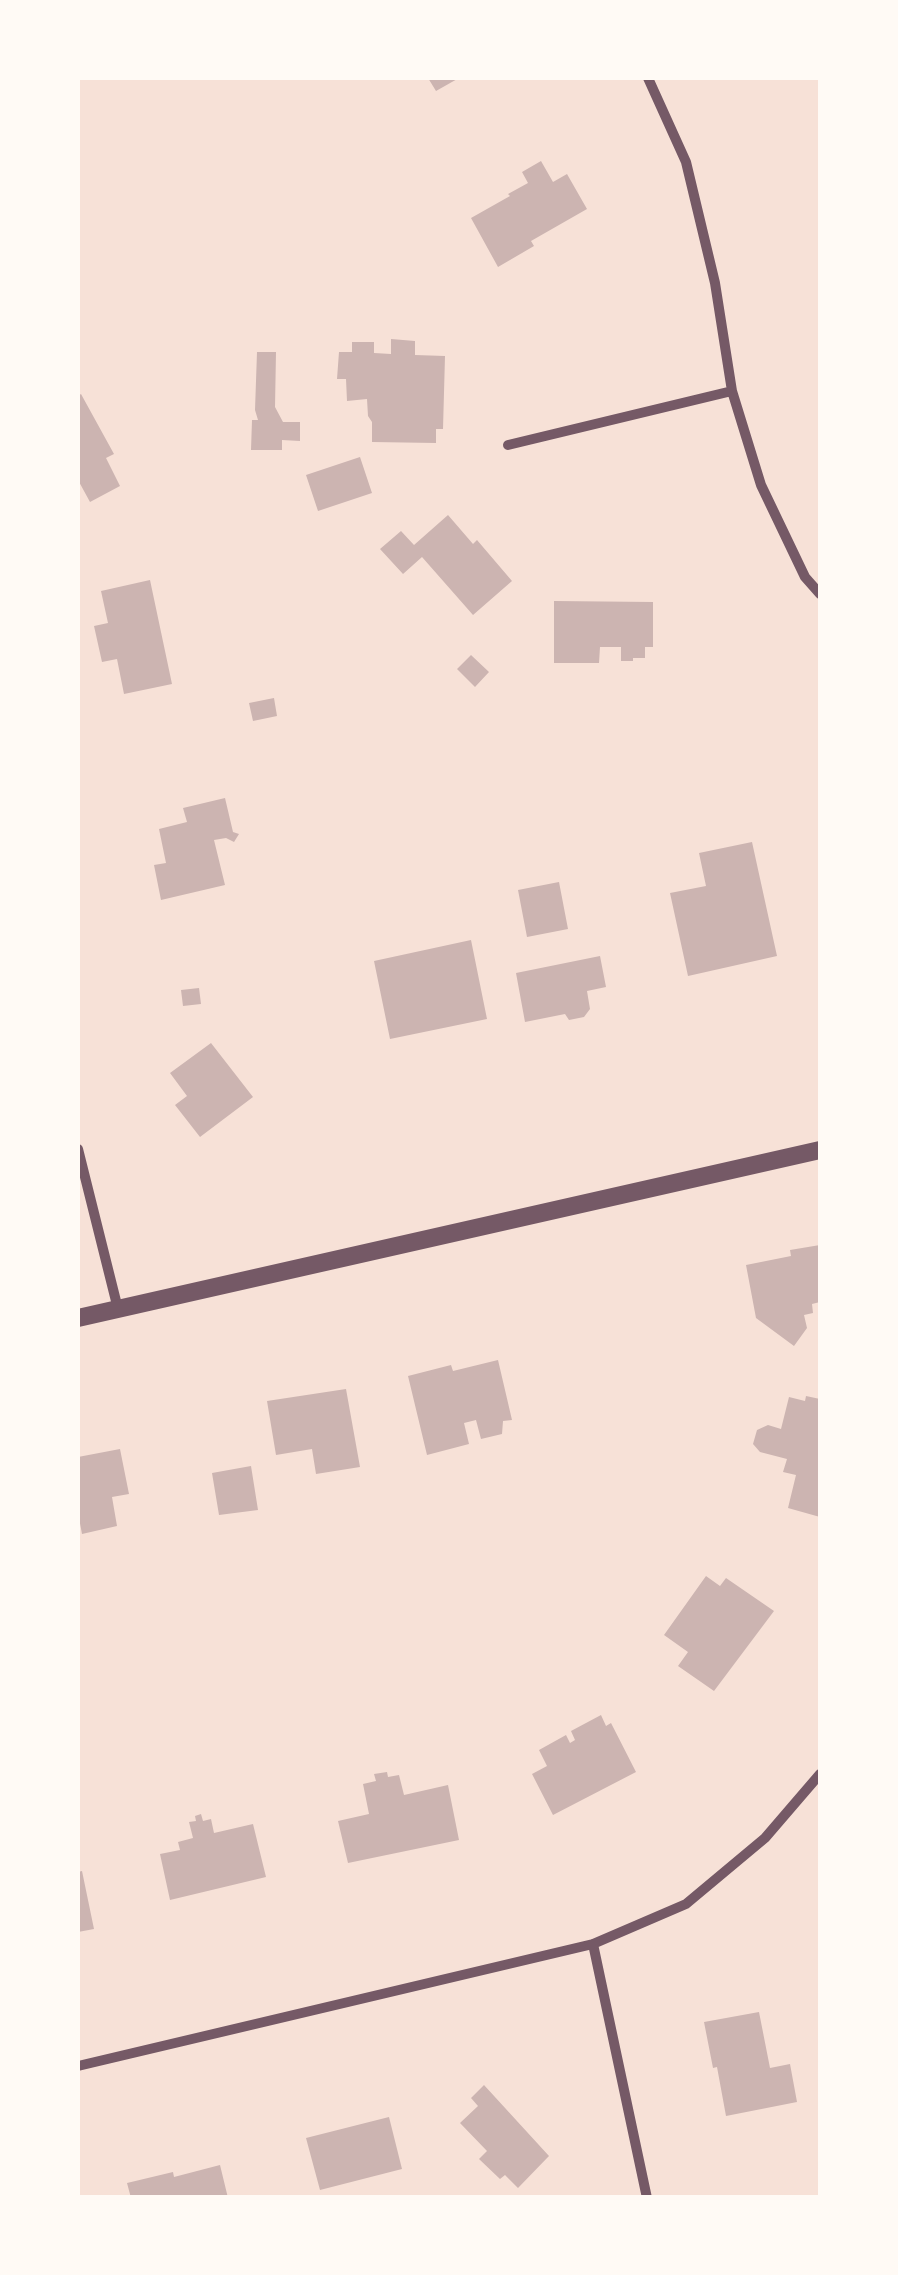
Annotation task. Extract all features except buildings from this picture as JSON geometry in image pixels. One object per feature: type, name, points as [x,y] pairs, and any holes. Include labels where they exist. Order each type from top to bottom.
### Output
[{"type":"street","points":[[648,78],[686,162],[715,282],[732,390],[761,485],[805,577],[820,594]]},
{"type":"street","points":[[508,445],[732,390]]},
{"type":"street","points":[[78,1150],[118,1308]]},
{"type":"street","points":[[78,1318],[820,1150]]},
{"type":"street","points":[[78,2066],[593,1944],[686,1904],[764,1838],[820,1774]]},
{"type":"street","points":[[593,1944],[646,2198]]}]
